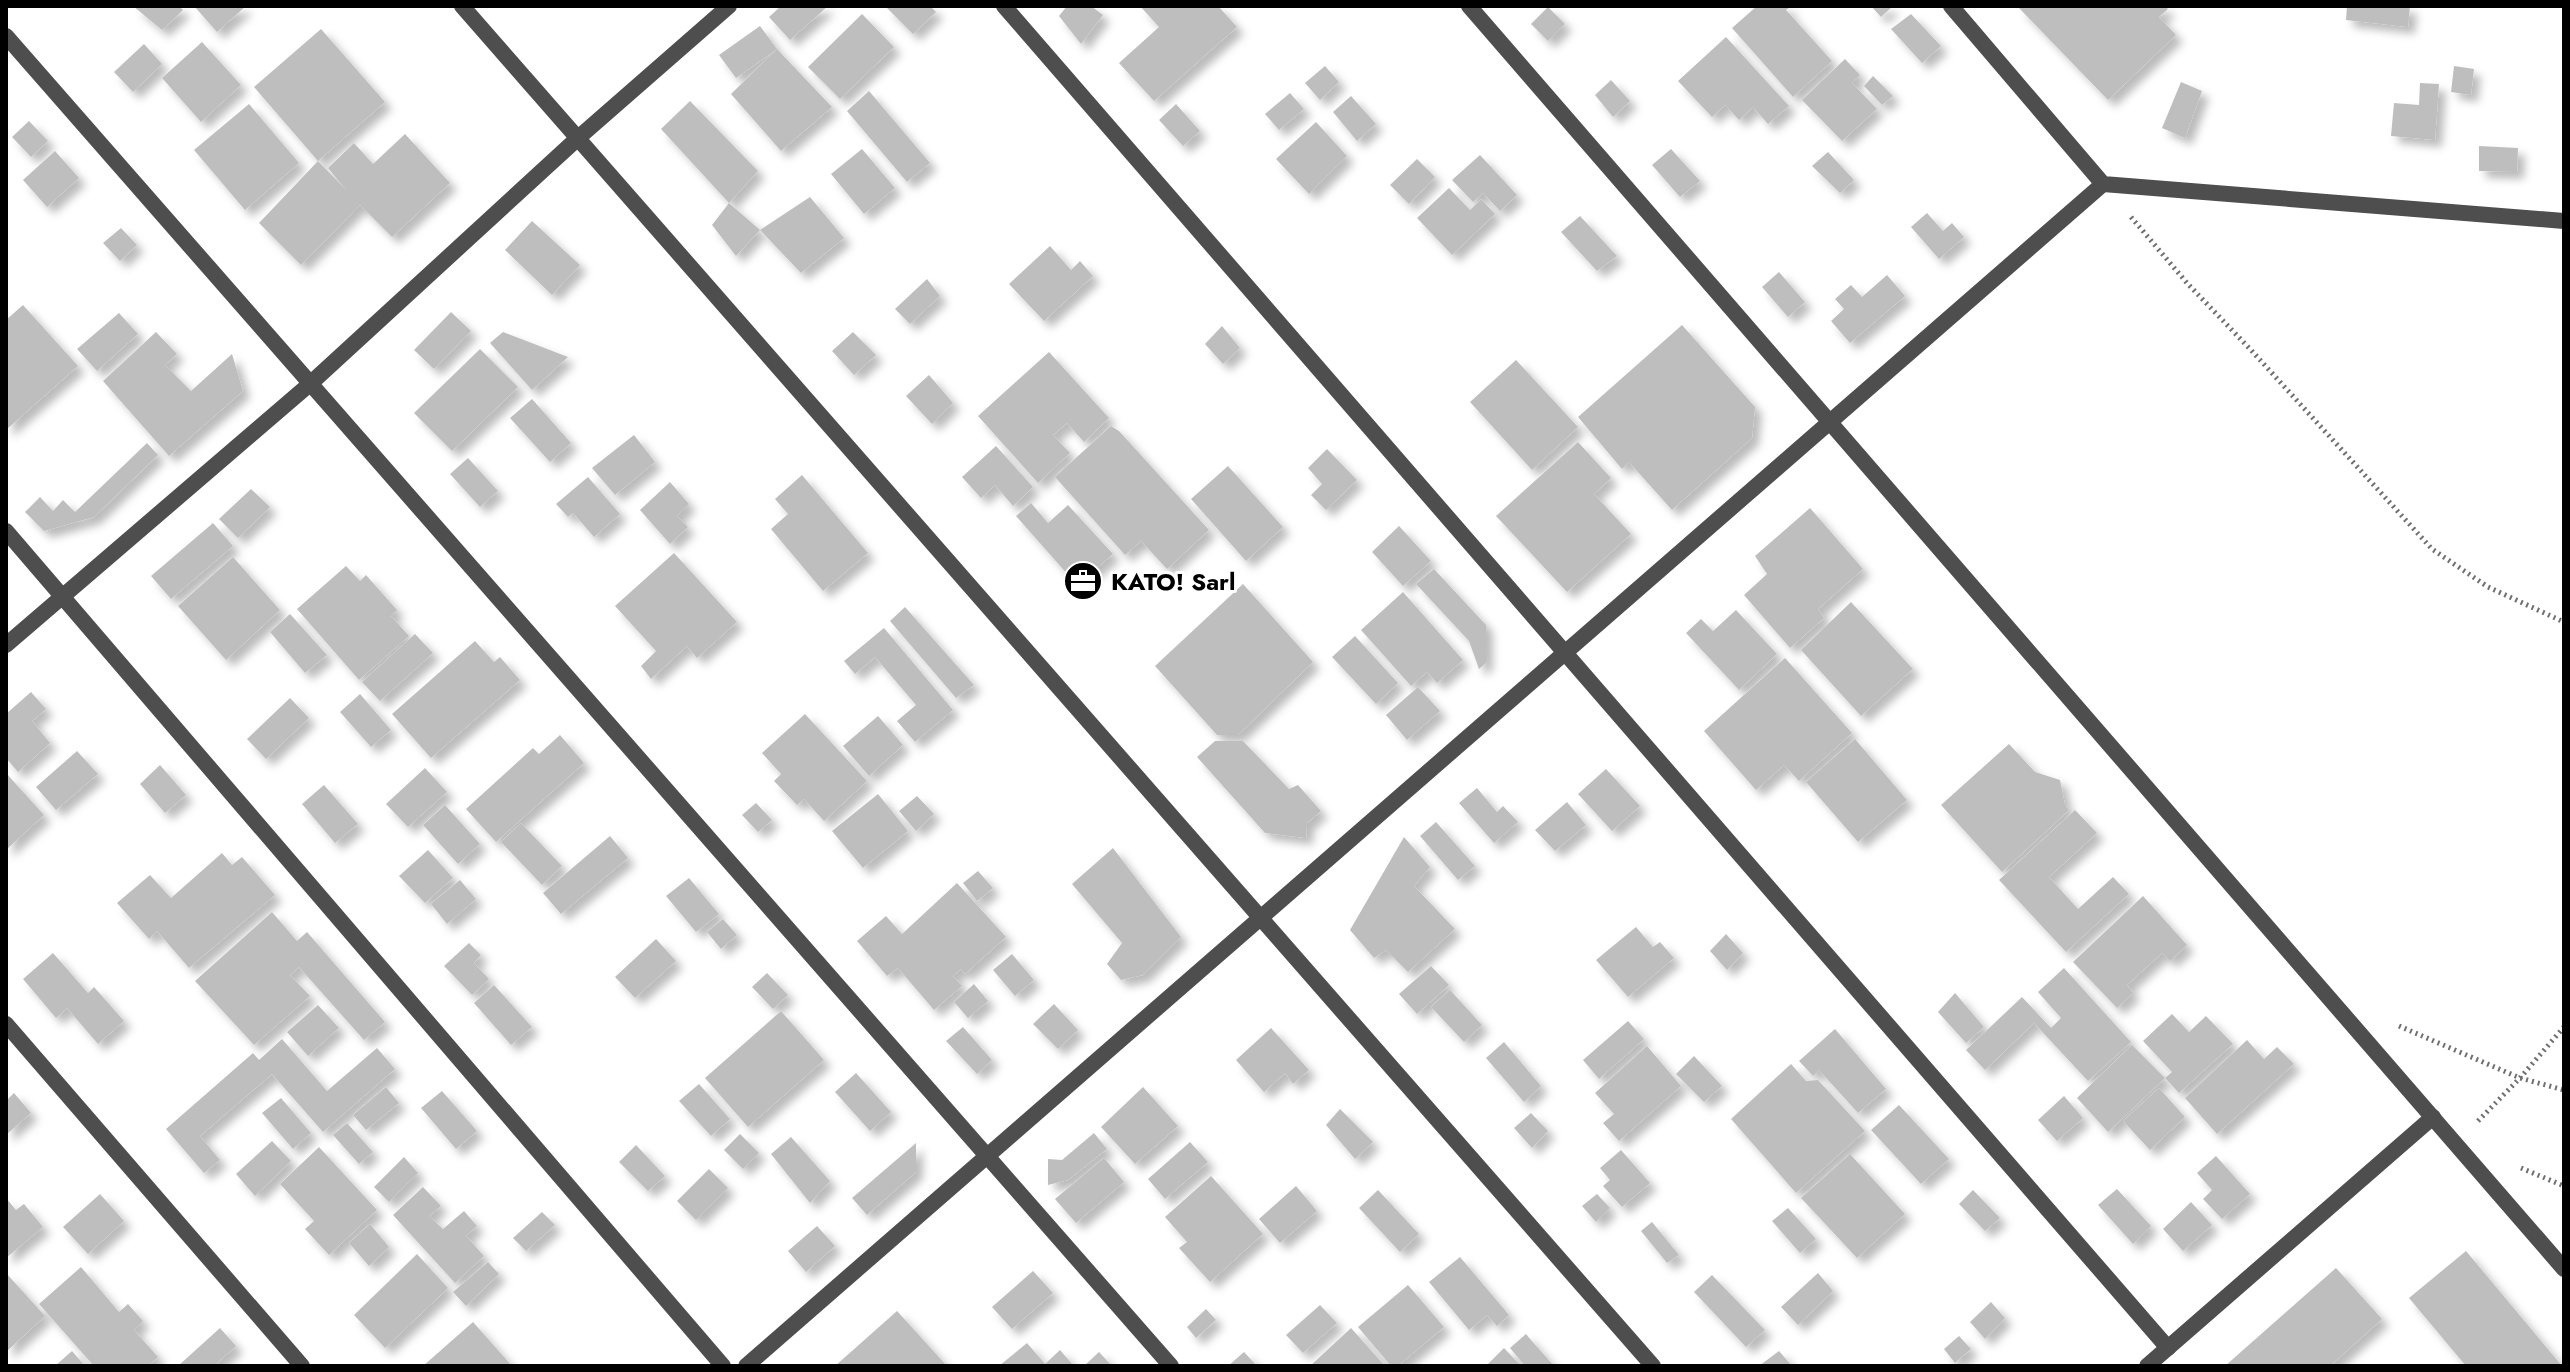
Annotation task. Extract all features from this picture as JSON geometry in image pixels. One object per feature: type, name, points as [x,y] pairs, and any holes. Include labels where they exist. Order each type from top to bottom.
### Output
[{"type":"street","points":[[462,6],[1653,1366]]},
{"type":"street","points":[[6,645],[311,383],[578,138],[729,6]]},
{"type":"street","points":[[1004,6],[2168,1348]]},
{"type":"street","points":[[1469,6],[2564,1269]]},
{"type":"street","points":[[1951,6],[2103,184],[2564,221]]},
{"type":"street","points":[[6,36],[1171,1366]]},
{"type":"street","points":[[746,1366],[2103,184]]},
{"type":"street","points":[[6,531],[723,1366]]},
{"type":"street","points":[[6,1024],[302,1366]]},
{"type":"street","points":[[2147,1366],[2433,1117]]},
{"type":"path","points":[[2103,184],[2187,283],[2432,549],[2488,587],[2564,622]]},
{"type":"path","points":[[2396,1026],[2520,1078],[2564,1090]]},
{"type":"path","points":[[2455,1143],[2520,1078],[2564,1027]]},
{"type":"path","points":[[2513,1165],[2564,1186]]},
{"type":"building","points":[[133,6],[179,6],[183,10],[162,30]]},
{"type":"building","points":[[194,6],[246,6],[217,32]]},
{"type":"building","points":[[781,6],[828,6],[790,40],[769,17]]},
{"type":"building","points":[[885,6],[930,6],[936,12],[913,34]]},
{"type":"building","points":[[1067,6],[1091,6],[1103,15],[1081,44],[1059,16]]},
{"type":"building","points":[[1140,6],[1218,6],[1237,27],[1154,101],[1119,63],[1159,27]]},
{"type":"building","points":[[1757,6],[1792,6],[1786,10],[1832,61],[1793,97],[1732,28]]},
{"type":"building","points":[[1871,6],[1893,6],[1881,17]]},
{"type":"building","points":[[2165,6],[2168,9],[2159,17],[2176,35],[2108,100],[2019,8]]},
{"type":"building","points":[[2347,6],[2410,6],[2408,27],[2346,20]]},
{"type":"building","points":[[1548,7],[1565,24],[1548,41],[1531,24]]},
{"type":"building","points":[[862,14],[894,47],[840,99],[808,67]]},
{"type":"building","points":[[1911,14],[1941,46],[1922,63],[1891,29]]},
{"type":"building","points":[[760,26],[777,49],[736,78],[719,55]]},
{"type":"building","points":[[321,29],[385,102],[318,161],[254,87]]},
{"type":"building","points":[[1726,37],[1789,106],[1768,124],[1753,107],[1739,120],[1725,105],[1712,117],[1678,81]]},
{"type":"building","points":[[202,42],[241,85],[201,122],[162,78]]},
{"type":"building","points":[[144,44],[162,64],[133,92],[114,72]]},
{"type":"building","points":[[777,49],[832,107],[781,151],[731,94]]},
{"type":"building","points":[[1845,59],[1860,75],[1852,83],[1877,109],[1842,141],[1802,100]]},
{"type":"building","points":[[1325,66],[1339,82],[1320,100],[1305,83]]},
{"type":"building","points":[[2454,66],[2474,69],[2471,95],[2451,92]]},
{"type":"building","points":[[1873,76],[1893,96],[1882,105],[1864,86]]},
{"type":"building","points":[[1611,80],[1630,101],[1613,117],[1595,95]]},
{"type":"building","points":[[2181,82],[2202,91],[2185,138],[2162,128]]},
{"type":"building","points":[[2420,83],[2439,84],[2435,140],[2391,136],[2394,103],[2419,105]]},
{"type":"building","points":[[869,91],[930,163],[907,182],[847,111]]},
{"type":"building","points":[[1290,93],[1304,109],[1279,130],[1265,114]]},
{"type":"building","points":[[1351,96],[1376,124],[1357,141],[1333,112]]},
{"type":"building","points":[[690,101],[758,171],[729,203],[661,129]]},
{"type":"building","points":[[249,104],[299,163],[245,210],[194,150]]},
{"type":"building","points":[[1176,104],[1200,131],[1183,146],[1159,120]]},
{"type":"building","points":[[29,121],[48,141],[31,157],[12,137]]},
{"type":"building","points":[[1316,122],[1347,156],[1309,194],[1276,159]]},
{"type":"building","points":[[405,134],[450,183],[392,237],[360,205],[301,265],[259,223],[318,161],[347,191],[328,168],[354,143],[373,164]]},
{"type":"building","points":[[2479,146],[2518,148],[2517,172],[2479,171]]},
{"type":"building","points":[[862,149],[895,188],[864,214],[831,174]]},
{"type":"building","points":[[1671,149],[1700,181],[1680,197],[1652,165]]},
{"type":"building","points":[[55,151],[79,178],[47,207],[23,180]]},
{"type":"building","points":[[1828,152],[1854,180],[1840,193],[1812,166]]},
{"type":"building","points":[[1480,155],[1517,195],[1500,211],[1483,193],[1473,202],[1452,180]]},
{"type":"building","points":[[1417,159],[1435,177],[1409,204],[1390,185]]},
{"type":"building","points":[[1449,188],[1470,210],[1481,199],[1495,214],[1452,255],[1417,218]]},
{"type":"building","points":[[810,197],[844,238],[801,273],[760,230]]},
{"type":"building","points":[[729,203],[760,230],[736,256],[712,225]]},
{"type":"building","points":[[1927,213],[1943,231],[1952,223],[1964,237],[1939,259],[1911,227]]},
{"type":"building","points":[[1580,216],[1617,256],[1597,271],[1561,232]]},
{"type":"building","points":[[532,221],[580,265],[552,295],[505,250]]},
{"type":"building","points":[[121,228],[137,245],[120,261],[103,243]]},
{"type":"building","points":[[1050,246],[1071,270],[1080,261],[1093,276],[1044,321],[1009,284]]},
{"type":"building","points":[[1779,272],[1805,302],[1788,317],[1762,287]]},
{"type":"building","points":[[1887,275],[1905,296],[1850,343],[1831,321],[1844,309],[1835,299],[1851,285],[1862,297]]},
{"type":"building","points":[[927,279],[940,296],[910,324],[895,309]]},
{"type":"building","points":[[23,305],[78,366],[6,430],[6,320]]},
{"type":"building","points":[[451,312],[471,331],[434,369],[414,350]]},
{"type":"building","points":[[119,313],[138,334],[97,371],[77,349]]},
{"type":"building","points":[[1682,325],[1755,407],[1752,438],[1672,510],[1629,462],[1622,469],[1578,417]]},
{"type":"building","points":[[1222,326],[1240,348],[1223,364],[1205,344]]},
{"type":"building","points":[[156,332],[177,354],[165,365],[191,391],[232,354],[243,391],[169,456],[103,381]]},
{"type":"building","points":[[503,332],[568,357],[532,390],[490,343]]},
{"type":"building","points":[[853,332],[876,355],[854,375],[832,351]]},
{"type":"building","points":[[480,349],[518,387],[452,451],[414,413]]},
{"type":"building","points":[[1049,352],[1109,418],[1084,442],[1067,423],[1053,435],[1070,453],[1038,483],[978,416]]},
{"type":"building","points":[[1516,360],[1578,427],[1532,470],[1470,402]]},
{"type":"building","points":[[929,375],[953,403],[932,424],[906,396]]},
{"type":"building","points":[[532,399],[571,443],[550,462],[510,418]]},
{"type":"building","points":[[1111,426],[1209,530],[1167,569],[1141,541],[1125,555],[1055,477]]},
{"type":"building","points":[[634,435],[655,462],[615,495],[592,468]]},
{"type":"building","points":[[1578,442],[1611,478],[1594,494],[1631,534],[1567,592],[1496,516]]},
{"type":"building","points":[[147,443],[158,455],[94,517],[44,531],[25,512],[40,497],[53,511],[63,500],[75,512]]},
{"type":"building","points":[[996,446],[1033,487],[1013,506],[995,485],[981,498],[962,477]]},
{"type":"building","points":[[1327,449],[1357,480],[1326,510],[1311,495],[1322,484],[1308,468]]},
{"type":"building","points":[[468,458],[498,491],[480,507],[450,474]]},
{"type":"building","points":[[1228,466],[1283,527],[1246,561],[1191,499]]},
{"type":"building","points":[[802,475],[868,553],[823,591],[771,529],[788,514],[775,499]]},
{"type":"building","points":[[588,477],[620,514],[594,537],[573,513],[568,517],[556,504]]},
{"type":"building","points":[[670,482],[689,504],[677,516],[688,527],[670,544],[640,510]]},
{"type":"building","points":[[251,489],[270,507],[238,538],[219,519]]},
{"type":"building","points":[[1031,503],[1048,523],[1068,505],[1113,554],[1077,585],[1016,516]]},
{"type":"building","points":[[1810,508],[1863,569],[1818,609],[1824,618],[1790,648],[1744,595],[1767,574],[1755,556]]},
{"type":"building","points":[[213,523],[233,546],[171,599],[151,576]]},
{"type":"building","points":[[1399,526],[1431,561],[1403,586],[1372,552]]},
{"type":"building","points":[[674,553],[737,622],[697,658],[687,646],[651,679],[641,666],[656,651],[615,606]]},
{"type":"building","points":[[233,557],[280,610],[226,660],[178,606]]},
{"type":"building","points":[[346,566],[360,581],[366,575],[397,610],[391,616],[409,636],[359,680],[297,609]]},
{"type":"building","points":[[1434,569],[1486,625],[1486,663],[1479,669],[1469,641],[1416,584]]},
{"type":"building","points":[[1243,584],[1313,662],[1238,735],[1217,735],[1155,666]]},
{"type":"building","points":[[1403,592],[1463,660],[1437,683],[1427,672],[1411,686],[1361,630]]},
{"type":"building","points":[[1851,602],[1913,669],[1861,716],[1801,650]]},
{"type":"building","points":[[905,607],[974,685],[956,698],[890,621]]},
{"type":"building","points":[[1736,610],[1777,654],[1739,690],[1686,633],[1701,619],[1713,631]]},
{"type":"building","points":[[290,614],[327,655],[305,673],[270,632]]},
{"type":"building","points":[[884,628],[953,710],[915,742],[897,721],[916,705],[875,657],[855,674],[844,661]]},
{"type":"building","points":[[415,634],[433,653],[380,701],[362,682]]},
{"type":"building","points":[[1355,636],[1398,683],[1376,704],[1332,657]]},
{"type":"building","points":[[475,641],[494,662],[500,657],[520,680],[431,758],[392,714]]},
{"type":"building","points":[[1785,658],[1852,733],[1799,781],[1784,765],[1756,790],[1704,731]]},
{"type":"building","points":[[1418,687],[1440,711],[1407,740],[1386,715]]},
{"type":"building","points":[[31,692],[46,709],[32,721],[50,743],[18,772],[6,758],[6,714]]},
{"type":"building","points":[[360,694],[391,730],[371,747],[340,712]]},
{"type":"building","points":[[290,698],[309,718],[266,759],[247,739]]},
{"type":"building","points":[[805,714],[867,781],[824,821],[804,799],[797,805],[774,781],[781,774],[762,753]]},
{"type":"building","points":[[878,716],[903,745],[869,776],[843,746]]},
{"type":"building","points":[[560,735],[584,763],[496,842],[466,809],[533,748],[539,754]]},
{"type":"building","points":[[1855,739],[1907,800],[1858,842],[1806,782]]},
{"type":"building","points":[[1215,741],[1243,741],[1289,789],[1298,785],[1321,811],[1307,823],[1306,838],[1265,833],[1197,757]]},
{"type":"building","points":[[2009,744],[2035,772],[2060,780],[2069,810],[2002,872],[1941,805]]},
{"type":"building","points":[[77,751],[98,774],[56,810],[36,787]]},
{"type":"building","points":[[160,765],[186,795],[165,813],[140,784]]},
{"type":"building","points":[[425,768],[447,792],[408,827],[386,804]]},
{"type":"building","points":[[1606,769],[1640,806],[1612,831],[1578,794]]},
{"type":"building","points":[[6,773],[44,815],[6,850]]},
{"type":"building","points":[[324,785],[358,824],[335,843],[302,804]]},
{"type":"building","points":[[1477,788],[1497,812],[1503,806],[1518,822],[1494,843],[1459,803]]},
{"type":"building","points":[[878,794],[908,831],[863,868],[832,831]]},
{"type":"building","points":[[917,796],[934,814],[916,831],[899,811]]},
{"type":"building","points":[[1567,802],[1586,825],[1555,851],[1535,830]]},
{"type":"building","points":[[756,803],[772,820],[758,832],[742,815]]},
{"type":"building","points":[[445,805],[480,844],[458,864],[423,825]]},
{"type":"building","points":[[2075,810],[2097,833],[2049,877],[2078,909],[2113,877],[2129,894],[2066,952],[1999,880]]},
{"type":"building","points":[[1436,822],[1475,866],[1458,880],[1420,836]]},
{"type":"building","points":[[521,823],[562,866],[542,885],[501,842]]},
{"type":"building","points":[[610,836],[628,858],[561,914],[543,893]]},
{"type":"building","points":[[1404,837],[1430,867],[1414,886],[1455,929],[1408,972],[1386,950],[1374,958],[1350,930]]},
{"type":"building","points":[[1113,848],[1181,937],[1143,975],[1121,980],[1107,964],[1122,943],[1072,884]]},
{"type":"building","points":[[428,850],[453,878],[425,903],[399,876]]},
{"type":"building","points":[[222,853],[232,865],[242,857],[275,895],[189,968],[157,931],[149,939],[117,903],[150,875],[171,898]]},
{"type":"building","points":[[978,871],[993,888],[977,901],[963,883]]},
{"type":"building","points":[[689,878],[719,914],[696,932],[666,896]]},
{"type":"building","points":[[460,880],[476,899],[447,924],[431,904]]},
{"type":"building","points":[[957,883],[1006,937],[965,974],[961,969],[953,976],[962,986],[934,1010],[898,968],[887,976],[857,941],[886,916],[902,934]]},
{"type":"building","points":[[2143,896],[2187,945],[2170,961],[2162,953],[2127,985],[2133,993],[2117,1008],[2073,962]]},
{"type":"building","points":[[272,912],[297,941],[307,932],[385,1022],[364,1040],[299,967],[290,975],[310,996],[254,1045],[195,981]]},
{"type":"building","points":[[723,919],[737,935],[721,949],[707,932]]},
{"type":"building","points":[[1636,927],[1653,947],[1660,942],[1674,958],[1628,997],[1596,960]]},
{"type":"building","points":[[1726,934],[1743,953],[1727,970],[1710,951]]},
{"type":"building","points":[[656,939],[676,961],[635,998],[615,977]]},
{"type":"building","points":[[469,943],[481,955],[474,963],[489,979],[472,995],[444,966]]},
{"type":"building","points":[[53,953],[88,993],[94,987],[124,1021],[98,1044],[67,1008],[56,1018],[23,979]]},
{"type":"building","points":[[1012,954],[1034,980],[1015,996],[993,970]]},
{"type":"building","points":[[1431,966],[1449,985],[1417,1014],[1399,994]]},
{"type":"building","points":[[2064,968],[2131,1042],[2088,1081],[2034,1023],[1985,1070],[1966,1050],[2022,997],[2051,1028],[2061,1018],[2038,992]]},
{"type":"building","points":[[767,973],[788,995],[773,1009],[752,987]]},
{"type":"building","points":[[974,984],[988,1001],[968,1018],[954,1002]]},
{"type":"building","points":[[494,985],[532,1027],[511,1045],[474,1003]]},
{"type":"building","points":[[1450,990],[1482,1025],[1464,1042],[1431,1007]]},
{"type":"building","points":[[1955,993],[1984,1027],[1966,1043],[1938,1012]]},
{"type":"building","points":[[1054,1004],[1078,1030],[1058,1049],[1033,1024]]},
{"type":"building","points":[[318,1005],[339,1028],[308,1056],[287,1032]]},
{"type":"building","points":[[781,1011],[824,1060],[748,1127],[705,1078]]},
{"type":"building","points":[[2172,1014],[2189,1032],[2206,1016],[2233,1044],[2179,1093],[2165,1078],[2172,1072],[2143,1041]]},
{"type":"building","points":[[1628,1021],[1644,1039],[1599,1079],[1583,1060]]},
{"type":"building","points":[[963,1027],[992,1060],[977,1074],[946,1041]]},
{"type":"building","points":[[1271,1028],[1309,1070],[1293,1084],[1285,1073],[1264,1092],[1236,1060]]},
{"type":"building","points":[[1835,1029],[1886,1089],[1858,1113],[1819,1070],[1813,1076],[1799,1061]]},
{"type":"building","points":[[282,1039],[327,1091],[377,1048],[395,1069],[323,1132],[272,1074],[200,1136],[220,1160],[204,1173],[166,1129],[253,1053],[259,1060]]},
{"type":"building","points":[[2247,1040],[2264,1059],[2277,1047],[2294,1064],[2217,1134],[2185,1098]]},
{"type":"building","points":[[1504,1042],[1541,1086],[1524,1102],[1486,1058]]},
{"type":"building","points":[[2132,1045],[2165,1078],[2108,1132],[2077,1098]]},
{"type":"building","points":[[1647,1046],[1681,1086],[1619,1141],[1603,1123],[1614,1114],[1595,1093]]},
{"type":"building","points":[[1694,1056],[1722,1086],[1704,1102],[1676,1074]]},
{"type":"building","points":[[1791,1064],[1806,1081],[1818,1080],[1865,1131],[1796,1193],[1731,1119]]},
{"type":"building","points":[[856,1073],[891,1112],[870,1131],[835,1092]]},
{"type":"building","points":[[699,1084],[730,1119],[711,1136],[679,1101]]},
{"type":"building","points":[[386,1087],[399,1103],[366,1130],[353,1115]]},
{"type":"building","points":[[1143,1087],[1178,1126],[1135,1164],[1101,1127]]},
{"type":"building","points":[[2159,1088],[2185,1117],[2150,1150],[2123,1121]]},
{"type":"building","points":[[442,1091],[477,1131],[456,1149],[421,1108]]},
{"type":"building","points":[[14,1093],[31,1113],[6,1135],[6,1101]]},
{"type":"building","points":[[2064,1096],[2083,1118],[2057,1141],[2038,1120]]},
{"type":"building","points":[[281,1098],[311,1133],[293,1149],[262,1113]]},
{"type":"building","points":[[1899,1105],[1949,1159],[1921,1184],[1871,1130]]},
{"type":"building","points":[[1340,1109],[1373,1142],[1355,1159],[1326,1125]]},
{"type":"building","points":[[1531,1113],[1548,1131],[1532,1148],[1514,1128]]},
{"type":"building","points":[[347,1123],[373,1152],[359,1164],[333,1135]]},
{"type":"building","points":[[1094,1133],[1107,1149],[1068,1180],[1048,1185],[1048,1159],[1062,1160]]},
{"type":"building","points":[[740,1134],[759,1153],[743,1169],[724,1150]]},
{"type":"building","points":[[791,1137],[830,1181],[810,1203],[771,1154]]},
{"type":"building","points":[[272,1141],[291,1161],[255,1196],[236,1174]]},
{"type":"building","points":[[1190,1142],[1208,1162],[1165,1199],[1148,1179]]},
{"type":"building","points":[[916,1143],[916,1172],[867,1215],[852,1198]]},
{"type":"building","points":[[636,1145],[665,1176],[648,1191],[619,1162]]},
{"type":"building","points":[[319,1147],[377,1210],[329,1255],[305,1229],[314,1221],[280,1184]]},
{"type":"building","points":[[1621,1150],[1650,1183],[1622,1207],[1603,1186],[1610,1180],[1600,1168]]},
{"type":"building","points":[[1850,1154],[1905,1214],[1857,1258],[1801,1198]]},
{"type":"building","points":[[2216,1156],[2250,1194],[2222,1219],[2203,1199],[2212,1190],[2197,1173]]},
{"type":"building","points":[[404,1157],[418,1173],[389,1202],[374,1187]]},
{"type":"building","points":[[1104,1158],[1124,1182],[1076,1223],[1055,1199]]},
{"type":"building","points":[[709,1169],[728,1188],[696,1220],[677,1201]]},
{"type":"building","points":[[1211,1176],[1263,1234],[1210,1282],[1179,1248],[1187,1242],[1165,1217]]},
{"type":"building","points":[[1296,1186],[1317,1211],[1280,1243],[1259,1219]]},
{"type":"building","points":[[423,1187],[441,1206],[429,1216],[443,1229],[464,1211],[477,1226],[466,1236],[484,1256],[455,1283],[393,1215]]},
{"type":"building","points":[[2117,1189],[2151,1226],[2133,1244],[2098,1205]]},
{"type":"building","points":[[1378,1190],[1419,1234],[1400,1252],[1359,1208]]},
{"type":"building","points":[[1973,1190],[2000,1218],[1985,1231],[1959,1204]]},
{"type":"building","points":[[100,1194],[124,1221],[88,1254],[63,1227]]},
{"type":"building","points":[[1597,1194],[1610,1208],[1596,1222],[1582,1206]]},
{"type":"building","points":[[6,1198],[16,1210],[24,1204],[43,1227],[6,1258]]},
{"type":"building","points":[[2191,1202],[2212,1225],[2183,1251],[2163,1229]]},
{"type":"building","points":[[1788,1208],[1816,1239],[1800,1253],[1772,1221]]},
{"type":"building","points":[[542,1212],[555,1225],[526,1251],[513,1238]]},
{"type":"building","points":[[1652,1222],[1679,1255],[1667,1263],[1641,1231]]},
{"type":"building","points":[[370,1224],[389,1247],[369,1266],[349,1243]]},
{"type":"building","points":[[817,1226],[835,1246],[806,1272],[788,1251]]},
{"type":"building","points":[[2466,1251],[2562,1366],[2466,1366],[2409,1298]]},
{"type":"building","points":[[417,1254],[448,1288],[385,1348],[354,1315]]},
{"type":"building","points":[[1460,1257],[1509,1315],[1497,1326],[1487,1315],[1469,1330],[1429,1282]]},
{"type":"building","points":[[488,1262],[499,1274],[466,1306],[453,1292]]},
{"type":"building","points":[[81,1267],[119,1312],[128,1304],[143,1321],[134,1330],[158,1357],[148,1366],[94,1366],[39,1304]]},
{"type":"building","points":[[2336,1268],[2382,1319],[2330,1366],[2225,1366]]},
{"type":"building","points":[[1033,1271],[1053,1293],[1012,1329],[992,1307]]},
{"type":"building","points":[[6,1273],[45,1316],[6,1352]]},
{"type":"building","points":[[1818,1273],[1833,1291],[1798,1325],[1781,1307]]},
{"type":"building","points":[[1712,1275],[1765,1330],[1746,1347],[1694,1292]]},
{"type":"building","points":[[1408,1285],[1444,1327],[1398,1366],[1391,1366],[1358,1327]]},
{"type":"building","points":[[1991,1302],[2005,1318],[1985,1339],[1970,1322]]},
{"type":"building","points":[[1320,1305],[1337,1323],[1303,1353],[1286,1335]]},
{"type":"building","points":[[1206,1309],[1216,1320],[1196,1338],[1187,1327]]},
{"type":"building","points":[[897,1311],[947,1366],[835,1366]]},
{"type":"building","points":[[473,1322],[512,1366],[423,1366]]},
{"type":"building","points":[[220,1328],[236,1346],[214,1366],[178,1366]]},
{"type":"building","points":[[1351,1328],[1385,1366],[1310,1366]]},
{"type":"building","points":[[1526,1334],[1554,1366],[1525,1366],[1510,1348]]},
{"type":"building","points":[[1959,1336],[1971,1349],[1955,1363],[1944,1349]]},
{"type":"building","points":[[1027,1343],[1045,1364],[1060,1350],[1074,1366],[999,1366]]},
{"type":"building","points":[[1504,1348],[1521,1366],[1486,1366]]},
{"type":"building","points":[[72,1351],[85,1366],[55,1366]]},
{"type":"building","points":[[1779,1351],[1792,1366],[1759,1366]]},
{"type":"building","points":[[1099,1352],[1112,1366],[1084,1366]]},
{"type":"building","points":[[1244,1352],[1257,1366],[1228,1366]]},
{"type":"place","name":"KATO! Sarl","points":[[1083,581]]}]
